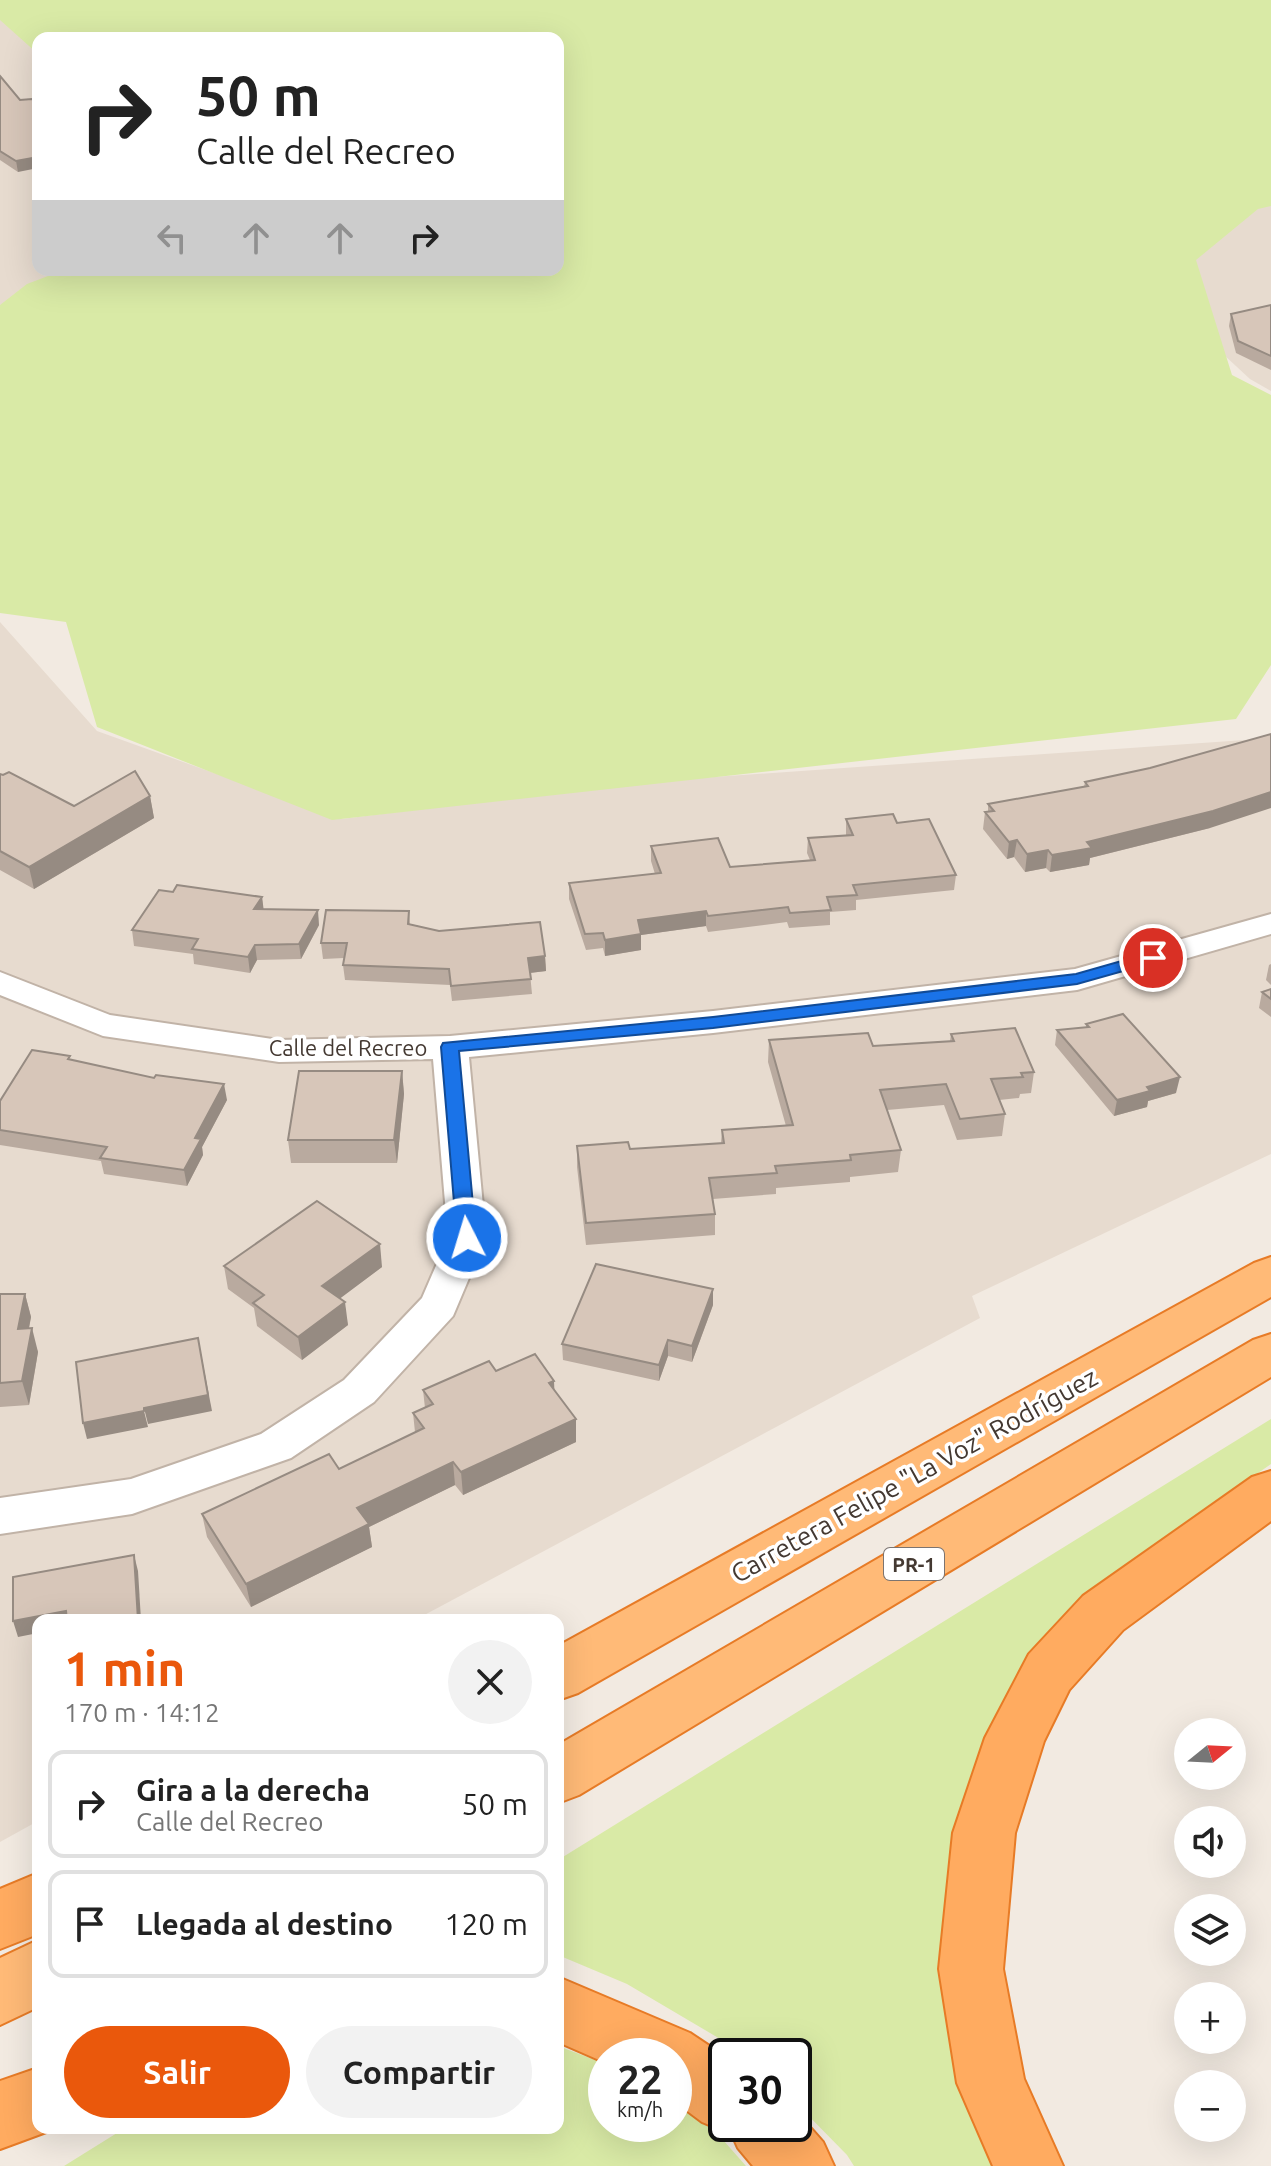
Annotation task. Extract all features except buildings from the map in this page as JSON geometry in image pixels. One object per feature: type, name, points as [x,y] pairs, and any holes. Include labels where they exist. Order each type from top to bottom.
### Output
[{"type":"highway","name":"Carretera Felipe \"La Voz\" Rodríguez","points":[[564,1672],[1271,1275]]},
{"type":"highway","name":"PR-1","points":[[564,1772],[1271,1353]]},
{"type":"highway","points":[[1028,2166],[991,2083],[971,1969],[984,1833],[1015,1738],[1049,1672],[1103,1613],[1271,1492]]},
{"type":"highway","points":[[0,1919],[32,1906]]},
{"type":"highway","points":[[0,1993],[32,1974]]},
{"type":"highway","points":[[564,2012],[625,2038]]},
{"type":"highway","points":[[0,2101],[32,2083]]},
{"type":"highway","points":[[0,2115],[32,2104]]},
{"type":"highway","points":[[778,2142],[799,2166]]},
{"type":"street","name":"Calle del Recreo","points":[[0,983],[103,1025],[279,1051],[450,1047],[713,1022],[1077,979],[1271,924]]},
{"type":"street","points":[[0,1516],[132,1496],[276,1446],[359,1391],[439,1306],[467,1238],[450,1047]]},
{"type":"shaded area","points":[[0,0],[32,32],[32,276],[49,276],[0,327]]},
{"type":"shaded area","points":[[1271,187],[1271,391],[1250,379],[1182,316],[1200,221]]},
{"type":"shaded area","points":[[0,622],[97,731],[342,819],[628,783],[1259,739],[1271,734],[1271,1154],[972,1296],[980,1318],[426,1614],[32,1614],[32,1824],[0,1842]]},
{"type":"green space","points":[[0,0],[1271,0],[1271,206],[1258,209],[1196,260],[1232,375],[1271,395],[1271,665],[1236,719],[332,820],[97,727],[66,622],[0,613],[0,305],[27,284],[48,276],[564,276],[564,32],[32,32],[32,49],[0,20]]},
{"type":"green space","points":[[1271,1419],[1271,1464],[1094,1588],[1041,1639],[1008,1693],[981,1763],[998,2166],[854,2166],[812,2119],[812,2038],[718,2038],[627,1984],[564,1958],[564,1856]]},
{"type":"green space","points":[[564,2048],[588,2057],[588,2142],[692,2142],[692,2115],[708,2126],[708,2142],[725,2142],[746,2166],[64,2166],[115,2134],[564,2134]]},
{"type":"route","points":[[467,1238],[450,1047],[713,1022],[1077,979],[1153,958]]}]
